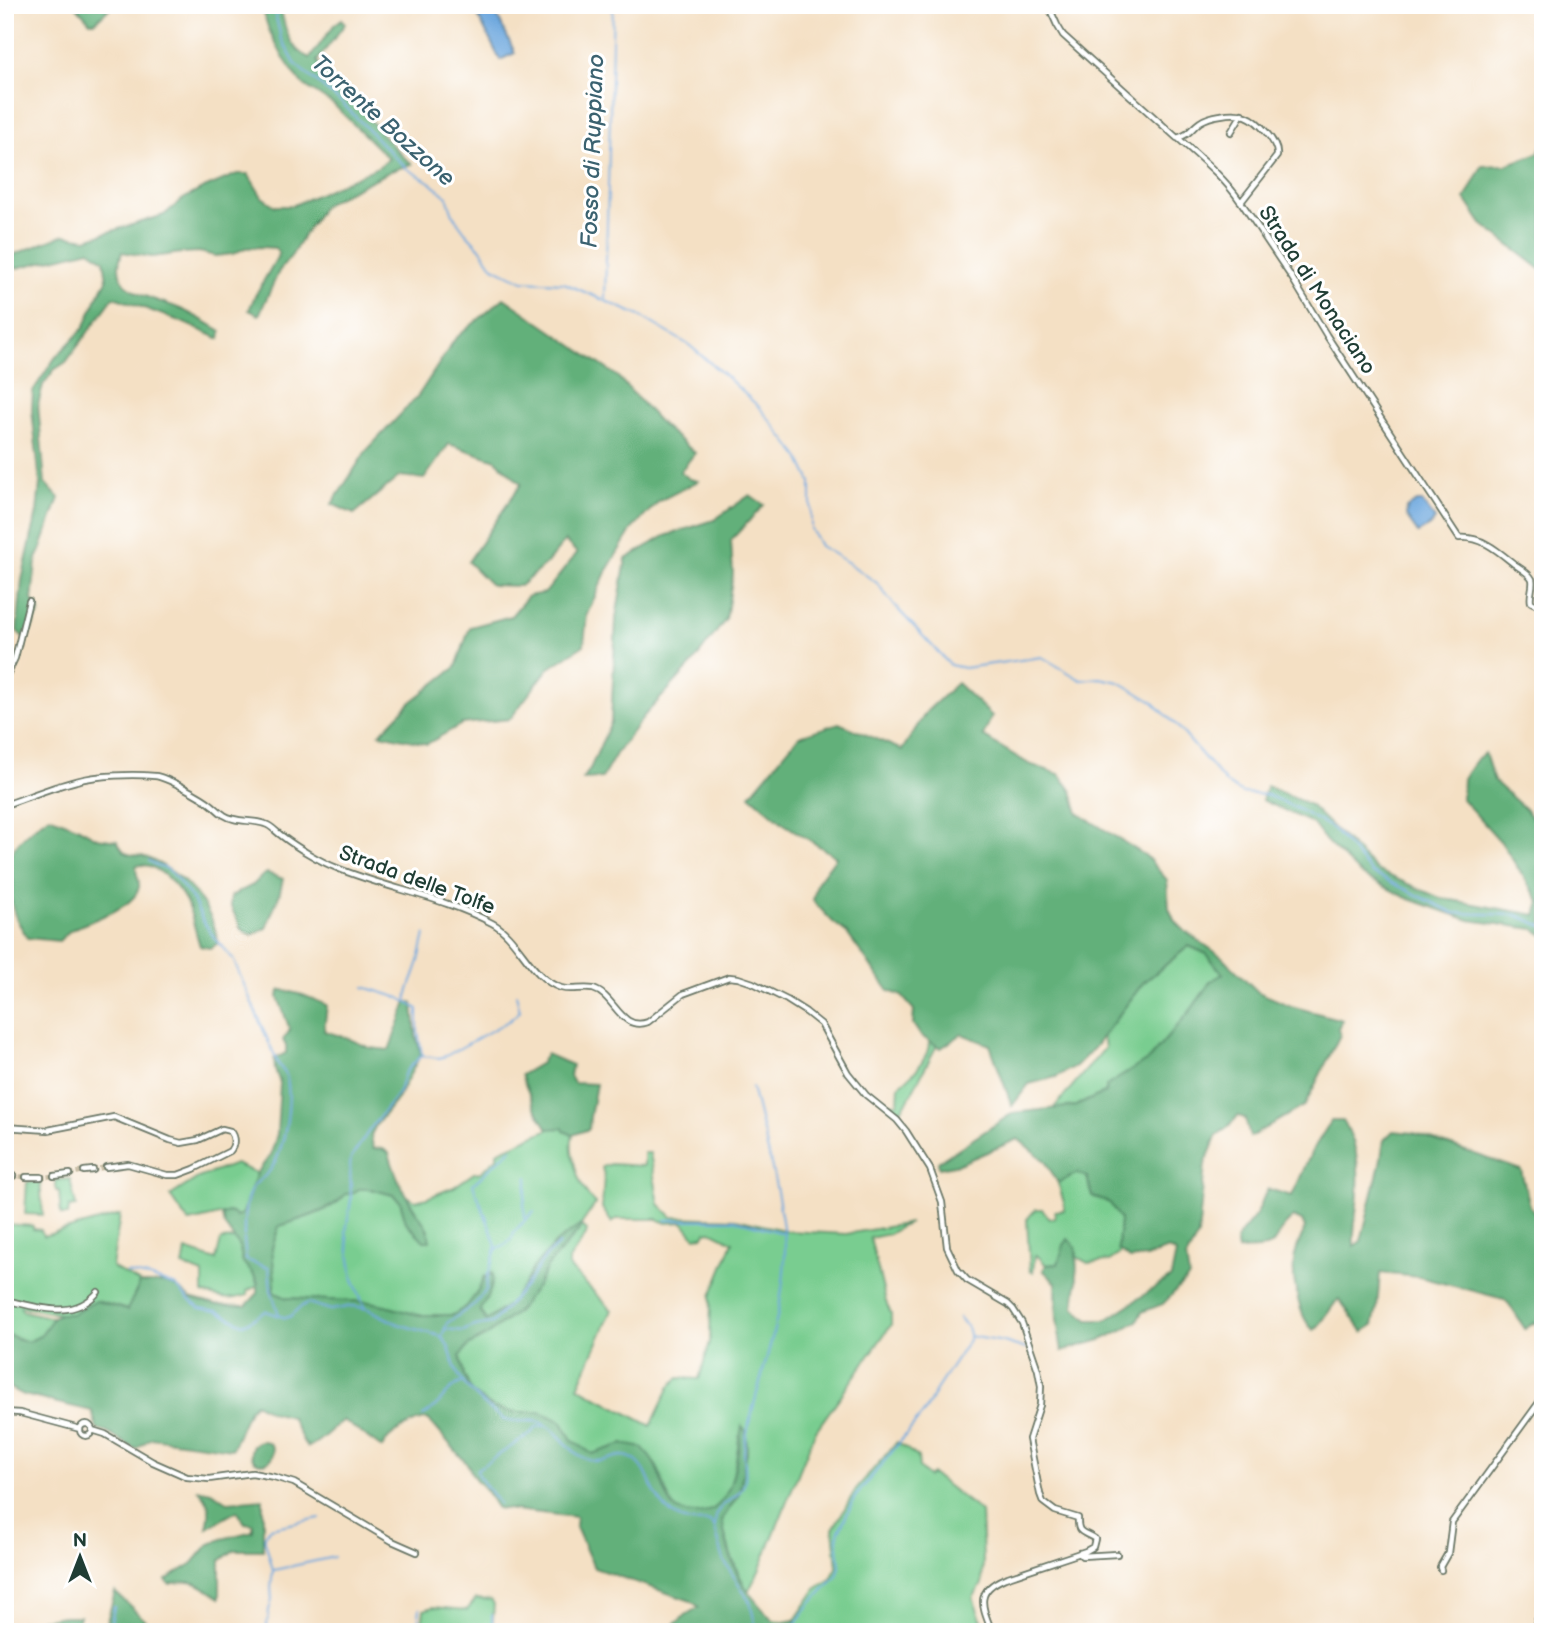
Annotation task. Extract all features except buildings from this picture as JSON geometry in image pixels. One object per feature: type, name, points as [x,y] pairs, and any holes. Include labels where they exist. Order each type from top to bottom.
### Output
[{"type":"main road","points":[[1535,1632],[1543,1603]]},
{"type":"street","points":[[1048,5],[1063,35],[1219,175],[1241,202]]},
{"type":"street","points":[[1177,138],[1212,117],[1235,112],[1242,114],[1231,132]]},
{"type":"street","name":"Strada di Monaciano","points":[[1242,114],[1263,129],[1278,152],[1241,202],[1459,538],[1468,537],[1491,545],[1522,570],[1533,583],[1529,598],[1531,602],[1543,608]]},
{"type":"street","points":[[5,679],[15,658],[29,601]]},
{"type":"street","name":"Strada delle Tolfe","points":[[5,805],[82,779],[116,776],[162,777],[199,796],[224,816],[266,824],[329,864],[382,884],[444,902],[495,924],[549,981],[563,988],[587,988],[600,992],[622,1017],[634,1024],[648,1022],[683,994],[729,977],[753,983],[806,1012],[821,1024],[848,1073],[866,1095],[888,1111],[906,1130],[930,1169],[942,1202],[947,1247],[958,1270],[967,1280],[1008,1304],[1022,1323],[1041,1386],[1040,1405],[1029,1438],[1040,1494],[1043,1502],[1055,1511],[1078,1518],[1081,1533],[1095,1539],[1093,1547],[1079,1553]]},
{"type":"street","points":[[5,1127],[48,1130],[112,1117],[178,1142],[194,1141],[222,1129],[233,1135],[234,1144],[230,1151],[180,1175],[169,1175],[128,1164],[106,1167]]},
{"type":"street","points":[[84,1171],[93,1170]]},
{"type":"street","points":[[54,1176],[71,1174]]},
{"type":"street","points":[[5,1176],[13,1176]]},
{"type":"street","points":[[26,1177],[41,1177]]},
{"type":"street","points":[[5,1300],[61,1311],[81,1305],[97,1292]]},
{"type":"street","points":[[1441,1570],[1448,1553],[1452,1522],[1540,1401]]},
{"type":"street","points":[[5,1412],[20,1413],[80,1429]]},
{"type":"street","points":[[80,1429],[82,1425],[89,1425],[92,1430],[105,1434],[148,1459],[187,1477],[209,1479],[252,1474],[294,1483],[392,1541],[417,1552]]},
{"type":"street","points":[[80,1429],[81,1434],[86,1436],[92,1430]]},
{"type":"street","points":[[992,1632],[983,1609],[984,1593],[988,1588],[1005,1578],[1079,1553],[1082,1556],[1117,1554]]},
{"type":"green space","points":[[75,5],[113,5],[95,22],[90,22]]},
{"type":"green space","points":[[261,5],[280,5],[292,43],[303,55],[310,58],[334,25],[342,19],[345,24],[317,61],[412,164],[391,171],[323,206],[279,271],[259,315],[249,310],[279,254],[275,248],[245,248],[233,254],[215,256],[199,252],[152,257],[122,252],[119,266],[121,277],[127,286],[202,320],[221,331],[220,339],[114,297],[66,362],[54,370],[43,385],[38,405],[45,483],[59,498],[36,562],[32,600],[40,611],[26,640],[17,631],[22,580],[37,512],[40,483],[32,410],[33,391],[55,358],[84,328],[107,280],[104,260],[90,250],[5,271],[5,258],[64,235],[86,239],[164,215],[183,199],[237,174],[248,174],[262,197],[275,206],[292,206],[378,167],[389,159],[334,105],[301,83],[269,30]]},
{"type":"green space","points":[[1543,145],[1543,271],[1482,224],[1465,199],[1482,166],[1506,165],[1538,153]]},
{"type":"green space","points":[[504,298],[617,376],[663,426],[695,453],[680,472],[698,481],[659,501],[632,529],[607,570],[587,614],[584,645],[548,669],[510,719],[462,724],[427,744],[380,734],[411,702],[456,667],[470,627],[511,616],[528,596],[545,593],[577,553],[565,541],[546,564],[520,586],[491,585],[468,562],[521,484],[496,460],[449,444],[424,479],[400,476],[354,514],[332,504],[366,451],[418,396],[455,339]]},
{"type":"green space","points":[[750,495],[764,505],[731,540],[733,574],[726,619],[692,664],[644,716],[602,778],[583,779],[611,722],[616,618],[626,559],[665,536],[714,520]]},
{"type":"green space","points":[[957,683],[992,716],[983,736],[1029,764],[1059,774],[1072,791],[1078,813],[1146,856],[1167,880],[1169,908],[1174,920],[1186,932],[1221,956],[1258,992],[1291,1006],[1342,1020],[1338,1028],[1340,1035],[1305,1105],[1250,1137],[1245,1118],[1238,1116],[1217,1135],[1205,1164],[1198,1236],[1186,1258],[1189,1277],[1163,1304],[1142,1312],[1137,1321],[1124,1329],[1101,1340],[1062,1351],[1057,1321],[1056,1283],[1043,1270],[1046,1265],[1058,1264],[1068,1239],[1076,1247],[1077,1282],[1074,1307],[1088,1320],[1106,1320],[1171,1277],[1176,1253],[1168,1249],[1147,1257],[1130,1259],[1118,1250],[1120,1219],[1110,1203],[1092,1196],[1087,1177],[1077,1173],[1058,1183],[1045,1161],[1018,1139],[959,1164],[939,1168],[938,1162],[1013,1113],[1076,1106],[1106,1092],[1106,1086],[1149,1059],[1191,1010],[1211,981],[1223,974],[1207,954],[1189,946],[1143,983],[1094,1048],[1076,1066],[1056,1077],[1029,1084],[1012,1106],[990,1045],[962,1034],[941,1048],[921,1036],[913,1024],[914,1010],[902,996],[889,991],[846,932],[813,901],[817,883],[836,857],[784,824],[750,795],[799,736],[839,723],[902,750],[927,711]]},
{"type":"green space","points":[[1485,753],[1494,781],[1525,809],[1543,834],[1543,935],[1534,929],[1469,920],[1409,899],[1361,875],[1326,841],[1312,823],[1262,800],[1267,786],[1310,805],[1376,870],[1440,898],[1536,915],[1540,902],[1501,842],[1462,799],[1463,778]]},
{"type":"green space","points":[[49,816],[97,838],[117,841],[127,854],[148,858],[173,873],[202,903],[215,929],[218,943],[211,948],[200,946],[189,908],[181,893],[168,878],[144,865],[136,866],[139,887],[136,895],[120,908],[71,930],[59,941],[28,938],[13,909],[13,882],[9,860],[19,841]]},
{"type":"green space","points":[[267,873],[283,879],[279,896],[266,928],[252,935],[242,930],[230,905],[231,896],[253,885]]},
{"type":"green space","points":[[1189,946],[1207,954],[1223,975],[1211,981],[1191,1010],[1149,1059],[1107,1086],[1106,1092],[1076,1106],[1052,1110],[1105,1048],[1103,1036],[1143,983]]},
{"type":"green space","points":[[279,991],[327,1005],[324,1031],[370,1048],[389,1050],[407,1002],[413,1003],[416,1036],[421,1054],[397,1099],[371,1135],[373,1148],[389,1153],[402,1187],[426,1226],[430,1241],[424,1241],[406,1222],[400,1201],[393,1195],[359,1189],[345,1194],[334,1205],[279,1226],[272,1248],[275,1280],[273,1292],[287,1298],[371,1302],[418,1315],[453,1315],[467,1306],[485,1277],[492,1273],[491,1288],[480,1310],[486,1321],[507,1306],[524,1285],[533,1268],[557,1242],[581,1225],[549,1264],[537,1286],[517,1312],[486,1336],[469,1345],[460,1356],[472,1393],[494,1408],[511,1412],[540,1412],[561,1421],[572,1440],[592,1454],[623,1444],[643,1448],[655,1465],[674,1508],[690,1514],[709,1511],[719,1504],[727,1493],[742,1426],[746,1431],[747,1451],[739,1494],[722,1519],[728,1549],[739,1577],[755,1601],[773,1620],[795,1620],[798,1632],[665,1632],[699,1607],[691,1601],[594,1568],[575,1525],[576,1517],[497,1508],[469,1466],[428,1419],[402,1429],[389,1438],[382,1448],[343,1420],[322,1439],[308,1447],[291,1417],[271,1412],[255,1403],[249,1409],[232,1449],[151,1438],[136,1449],[97,1429],[92,1411],[24,1395],[11,1389],[5,1378],[5,1334],[28,1342],[40,1336],[59,1314],[73,1314],[96,1301],[127,1310],[140,1283],[175,1286],[190,1298],[216,1305],[246,1306],[258,1293],[258,1283],[242,1261],[240,1247],[224,1225],[222,1216],[227,1212],[236,1217],[242,1214],[257,1173],[271,1154],[277,1134],[280,1083],[274,1059],[286,1053],[283,1040],[290,1030],[278,997]]},
{"type":"green space","points":[[929,1040],[937,1045],[908,1100],[901,1110],[893,1108],[887,1103],[898,1103],[899,1086],[924,1060]]},
{"type":"green space","points":[[546,1054],[572,1065],[570,1076],[574,1083],[596,1084],[589,1129],[573,1135],[563,1128],[548,1129],[535,1108],[521,1075],[541,1063]]},
{"type":"green space","points":[[1331,1121],[1343,1121],[1356,1153],[1358,1189],[1354,1246],[1361,1241],[1384,1140],[1393,1131],[1414,1133],[1521,1170],[1530,1206],[1543,1224],[1543,1327],[1535,1322],[1525,1329],[1504,1299],[1419,1277],[1380,1273],[1373,1325],[1363,1332],[1339,1299],[1314,1330],[1304,1317],[1294,1277],[1295,1256],[1305,1228],[1302,1221],[1293,1217],[1272,1245],[1259,1249],[1238,1250],[1236,1240],[1257,1213],[1268,1189],[1292,1196],[1312,1151]]},
{"type":"green space","points":[[551,1128],[564,1128],[564,1131],[573,1135],[573,1157],[578,1174],[584,1190],[596,1203],[581,1225],[587,1230],[586,1235],[569,1260],[569,1267],[612,1310],[578,1387],[651,1426],[670,1386],[679,1378],[699,1379],[710,1342],[711,1296],[733,1242],[711,1231],[704,1236],[695,1237],[683,1222],[616,1219],[612,1223],[602,1208],[602,1167],[611,1164],[644,1166],[644,1153],[650,1153],[659,1204],[672,1217],[736,1219],[788,1231],[846,1234],[910,1223],[889,1234],[870,1238],[891,1314],[891,1325],[815,1432],[748,1592],[732,1557],[722,1520],[739,1494],[747,1451],[739,1438],[733,1474],[725,1497],[708,1512],[687,1513],[677,1510],[672,1504],[655,1464],[623,1444],[592,1454],[572,1440],[561,1421],[540,1412],[511,1412],[494,1408],[472,1393],[460,1356],[469,1345],[486,1336],[537,1286],[549,1264],[581,1226],[557,1242],[533,1268],[509,1304],[486,1321],[480,1310],[491,1289],[484,1277],[467,1306],[453,1315],[418,1315],[371,1302],[287,1298],[273,1292],[272,1248],[279,1226],[325,1210],[345,1194],[359,1189],[371,1189],[393,1195],[400,1201],[406,1222],[416,1233],[429,1231],[405,1194],[415,1201],[454,1187],[474,1173],[481,1172],[497,1158],[497,1152]]},
{"type":"green space","points":[[235,1164],[257,1173],[242,1214],[236,1217],[230,1212],[189,1222],[170,1196],[198,1178]]},
{"type":"green space","points":[[1077,1173],[1087,1177],[1092,1196],[1110,1203],[1120,1219],[1118,1250],[1121,1253],[1109,1261],[1088,1263],[1077,1257],[1076,1247],[1064,1245],[1058,1264],[1046,1265],[1035,1255],[1033,1272],[1030,1271],[1027,1219],[1036,1209],[1042,1209],[1049,1219],[1055,1218],[1055,1211],[1064,1210],[1058,1183]]},
{"type":"green space","points":[[70,1179],[76,1206],[69,1207],[68,1215],[61,1215],[56,1180]]},
{"type":"green space","points":[[27,1182],[40,1182],[43,1215],[25,1214]]},
{"type":"green space","points":[[120,1215],[112,1267],[140,1283],[128,1310],[97,1301],[73,1314],[20,1306],[23,1311],[53,1318],[40,1336],[28,1342],[5,1334],[5,1224],[33,1226],[33,1229],[41,1230],[43,1236]]},
{"type":"green space","points":[[235,1239],[240,1247],[242,1261],[252,1271],[258,1286],[247,1291],[248,1295],[230,1299],[203,1293],[203,1274],[183,1266],[186,1250],[216,1260],[221,1240]]},
{"type":"green space","points":[[262,1441],[270,1444],[273,1452],[270,1460],[262,1463],[254,1460],[251,1452],[254,1444]]},
{"type":"green space","points":[[897,1442],[918,1457],[919,1468],[928,1477],[932,1474],[981,1512],[982,1584],[973,1598],[986,1632],[798,1632],[795,1620],[816,1589],[831,1579],[837,1567],[833,1529],[856,1489]]},
{"type":"green space","points":[[197,1489],[211,1492],[228,1502],[263,1499],[263,1550],[234,1550],[220,1561],[220,1598],[196,1584],[169,1584],[166,1580],[193,1563],[208,1545],[253,1531],[253,1524],[245,1523],[237,1511],[207,1528],[209,1507],[205,1497]]},
{"type":"green space","points":[[115,1592],[145,1620],[142,1632],[104,1632]]},
{"type":"green space","points":[[476,1599],[491,1600],[494,1604],[492,1632],[421,1632],[424,1610],[433,1607],[467,1610]]},
{"type":"green space","points":[[80,1616],[75,1632],[5,1632],[5,1625]]},
{"type":"water","points":[[493,7],[515,53],[500,60],[477,14]]},
{"type":"water","points":[[1422,502],[1435,519],[1418,533],[1406,516],[1407,508]]},
{"type":"waterway","name":"Torrente Bozzone","points":[[273,5],[281,38],[296,65],[343,104],[406,168],[431,183],[447,197],[454,217],[493,267],[523,281],[564,283],[640,316],[689,345],[760,408],[799,457],[811,482],[811,529],[820,546],[877,583],[950,665],[964,668],[1042,657],[1081,680],[1100,678],[1119,682],[1153,702],[1226,783],[1242,793],[1267,795],[1333,829],[1372,873],[1454,913],[1516,915],[1543,926]]},
{"type":"waterway","name":"Fosso di Ruppiano","points":[[605,298],[613,5]]},
{"type":"waterway","points":[[149,861],[172,873],[193,900],[215,939],[233,959],[269,1043]]},
{"type":"waterway","points":[[407,1001],[425,934]]},
{"type":"waterway","points":[[364,987],[400,998],[418,1009],[422,1055],[407,1070],[399,1092],[351,1158],[351,1200],[346,1231],[353,1279],[365,1308]]},
{"type":"waterway","points":[[422,1056],[446,1056],[510,1020],[520,1011],[516,994]]},
{"type":"waterway","points":[[244,1236],[249,1193],[269,1172],[276,1160],[286,1125],[289,1100],[287,1078],[270,1045]]},
{"type":"waterway","points":[[715,1527],[718,1511],[738,1494],[744,1485],[745,1442],[776,1323],[784,1274],[785,1243],[779,1202],[752,1087]]},
{"type":"waterway","points":[[442,1336],[447,1323],[475,1304],[486,1290],[496,1246],[473,1184],[511,1149]]},
{"type":"waterway","points":[[525,1219],[528,1177]]},
{"type":"waterway","points":[[496,1250],[508,1243],[514,1232],[534,1211]]},
{"type":"waterway","points":[[665,1220],[735,1220],[783,1233]]},
{"type":"waterway","points":[[244,1239],[246,1260],[269,1268],[271,1290],[279,1315]]},
{"type":"waterway","points":[[446,1329],[463,1331],[492,1323],[526,1285],[546,1256],[559,1244]]},
{"type":"waterway","points":[[127,1273],[176,1286],[200,1308],[217,1311],[243,1324],[266,1311],[286,1318],[308,1303],[331,1310],[353,1306],[368,1309],[398,1324],[440,1336],[447,1344],[456,1369],[466,1386],[499,1416],[510,1421],[545,1424],[581,1457],[589,1460],[601,1461],[619,1456],[633,1459],[644,1470],[658,1498],[668,1510],[686,1521],[710,1522],[715,1528],[724,1561],[750,1602],[757,1632]]},
{"type":"waterway","points":[[789,1632],[810,1604],[837,1576],[840,1567],[837,1538],[855,1497],[926,1410],[969,1340],[967,1328],[959,1317]]},
{"type":"waterway","points":[[969,1336],[1026,1349]]},
{"type":"waterway","points":[[423,1416],[452,1388],[463,1382]]},
{"type":"waterway","points":[[499,1504],[478,1475],[477,1469],[537,1427],[546,1425]]},
{"type":"waterway","points":[[266,1632],[272,1600],[273,1570],[265,1536],[270,1528],[320,1518]]},
{"type":"waterway","points":[[274,1570],[334,1557]]},
{"type":"waterway","points":[[109,1632],[114,1607]]},
{"type":"waterway","points":[[417,1632],[420,1608]]},
{"type":"waterway","points":[[492,1615],[492,1632]]},
{"type":"tunnel","points":[[93,1170],[106,1167]]},
{"type":"tunnel","points":[[70,1174],[84,1171]]},
{"type":"tunnel","points":[[13,1176],[26,1177]]},
{"type":"tunnel","points":[[41,1177],[54,1176]]}]
